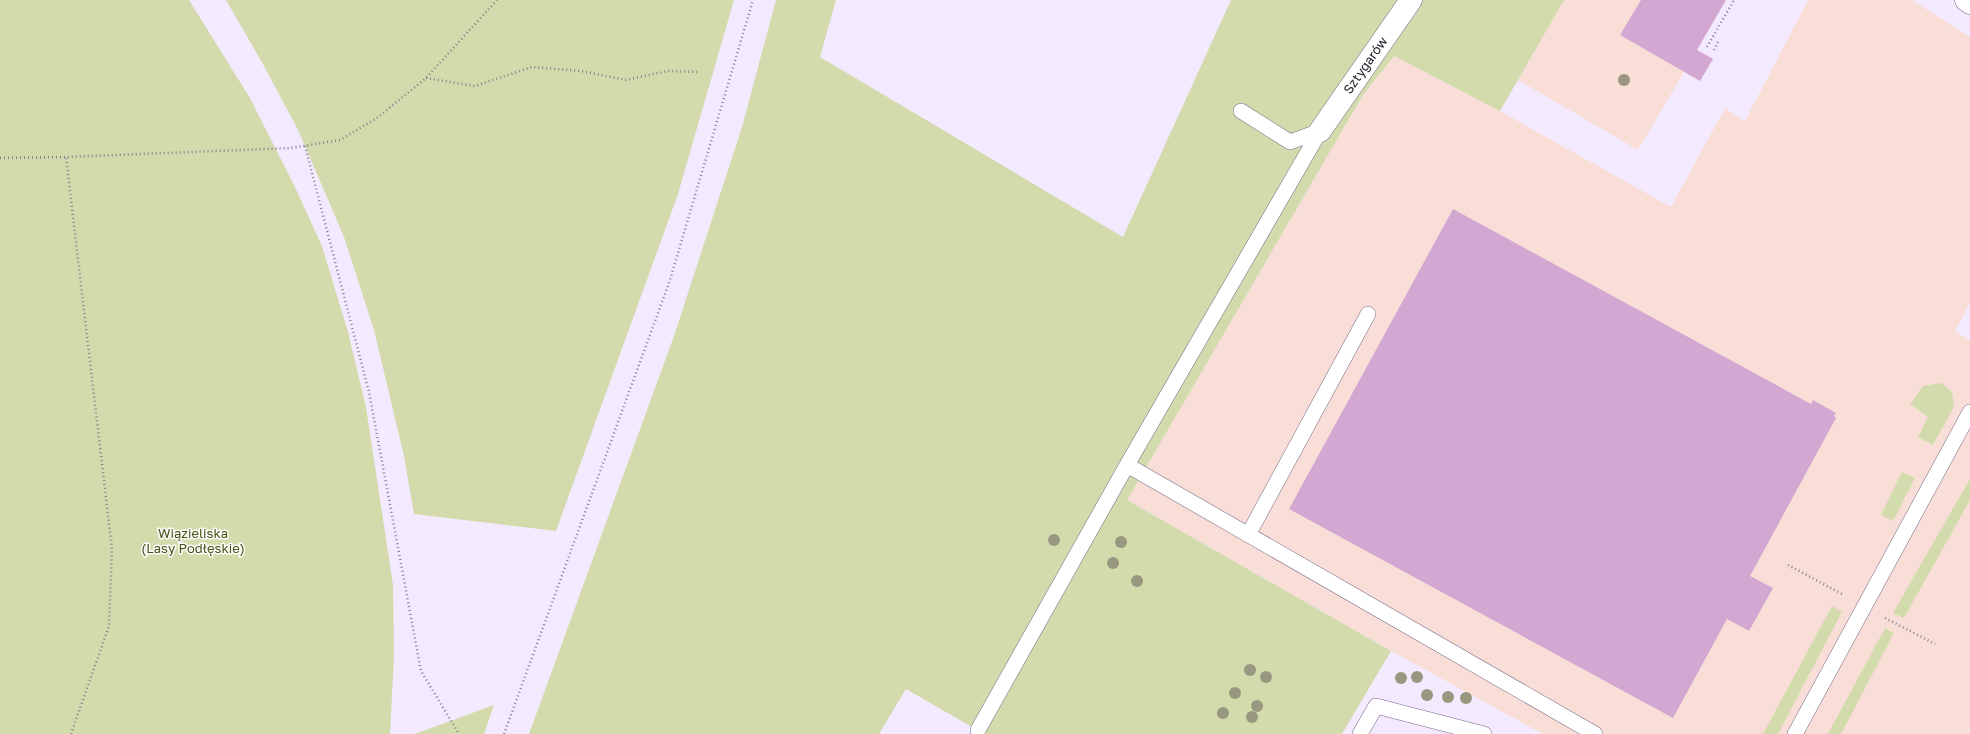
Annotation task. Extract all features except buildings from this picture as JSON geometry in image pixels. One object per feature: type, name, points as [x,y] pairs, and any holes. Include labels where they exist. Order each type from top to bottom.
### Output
[{"type":"street","name":"Sztygarów","points":[[1320,131],[1411,0]]},
{"type":"street","points":[[1966,0],[1970,3]]},
{"type":"lane","points":[[1241,111],[1290,142],[1320,131]]},
{"type":"lane","points":[[978,730],[1127,465],[1320,131]]},
{"type":"lane","points":[[1248,535],[1368,314]]},
{"type":"lane","points":[[1795,734],[1970,412]]},
{"type":"lane","points":[[1127,465],[1595,734]]},
{"type":"lane","points":[[1360,734],[1376,706],[1484,734]]},
{"type":"path","points":[[0,158],[66,157],[290,148],[340,140],[377,118],[426,78],[497,0]]},
{"type":"path","points":[[504,734],[670,280],[752,0]]},
{"type":"path","points":[[1707,47],[1734,0]]},
{"type":"path","points":[[1714,50],[1719,40]]},
{"type":"path","points":[[426,78],[475,86],[532,67],[581,71],[626,80],[668,71],[699,72]]},
{"type":"path","points":[[304,146],[369,392],[421,670],[458,734]]},
{"type":"path","points":[[66,157],[112,549],[109,626],[71,734]]},
{"type":"shaded area","points":[[1564,0],[1726,0],[1697,50],[1713,59],[1700,81],[1684,72],[1638,150],[1518,80]]},
{"type":"shaded area","points":[[1808,0],[1912,0],[1970,37],[1970,303],[1955,331],[1970,340],[1970,734],[1543,734],[1391,651],[1127,500],[1363,95],[1394,56],[1500,111],[1671,207],[1725,108],[1745,121]]},
{"type":"green space","name":"Wiązieliska (Lasy Podłęskie)","points":[[0,0],[189,0],[250,98],[294,185],[322,246],[348,332],[366,407],[393,585],[394,656],[390,734],[0,734]]},
{"type":"green space","points":[[226,0],[734,0],[678,194],[556,531],[414,514],[404,456],[374,330],[344,237],[298,130],[264,66]]},
{"type":"green space","points":[[776,0],[836,0],[820,57],[1123,237],[1231,0],[1564,0],[1500,111],[1394,56],[1363,95],[1127,500],[1391,651],[1342,734],[984,734],[906,689],[879,734],[529,734],[674,336],[742,127]]},
{"type":"green space","points":[[1941,383],[1952,392],[1954,407],[1933,445],[1918,437],[1928,417],[1910,404],[1923,386]]},
{"type":"green space","points":[[1902,472],[1915,478],[1893,521],[1881,515]]},
{"type":"green space","points":[[1970,479],[1970,500],[1904,618],[1893,613]]},
{"type":"green space","points":[[1832,606],[1842,612],[1778,734],[1763,734]]},
{"type":"green space","points":[[1885,628],[1894,633],[1841,734],[1828,734]]},
{"type":"green space","points":[[494,705],[484,734],[415,734]]}]
